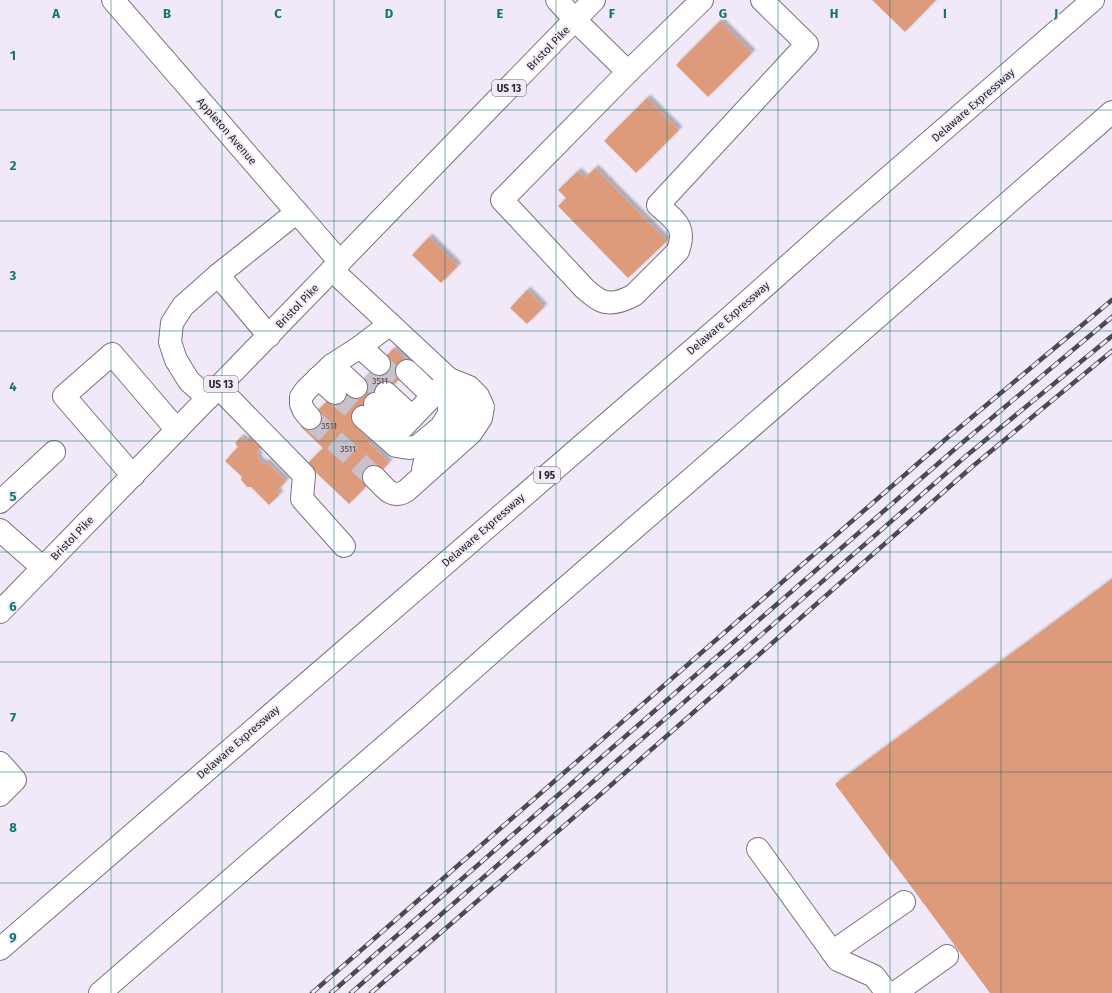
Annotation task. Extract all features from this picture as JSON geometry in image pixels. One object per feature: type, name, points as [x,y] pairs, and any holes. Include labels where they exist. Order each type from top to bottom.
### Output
[{"type":"main road","name":"Appleton Avenue","points":[[113,0],[297,212],[336,266],[353,351]]},
{"type":"main road","points":[[557,0],[574,20],[628,72]]},
{"type":"main road","name":"Bristol Pike","points":[[0,612],[594,0]]},
{"type":"main road","points":[[702,0],[628,72],[502,200],[585,289],[602,301],[612,302],[626,299],[634,295],[678,251],[682,242],[682,233],[678,224],[658,205],[807,44],[762,0]]},
{"type":"main road","name":"Delaware Expressway","points":[[0,949],[727,320],[828,230],[1093,0]]},
{"type":"main road","points":[[100,993],[1112,112]]},
{"type":"main road","points":[[297,212],[183,306],[172,323],[170,342],[176,360],[189,381],[213,393],[304,475],[302,498],[344,546]]},
{"type":"main road","points":[[218,276],[269,336]]},
{"type":"main road","points":[[353,351],[373,370],[353,351]]},
{"type":"main road","points":[[335,393],[353,351]]},
{"type":"main road","points":[[353,351],[431,397]]},
{"type":"main road","points":[[310,418],[304,411],[301,404],[302,397],[353,351]]},
{"type":"main road","points":[[133,476],[64,396],[112,354],[177,430]]},
{"type":"main road","points":[[374,478],[394,495],[401,494],[406,491],[471,433],[481,418],[483,407],[478,396],[469,387],[431,397],[401,429],[386,394]]},
{"type":"main road","points":[[386,394],[431,397],[449,401],[449,414],[441,427],[418,446],[408,448],[396,446],[386,394]]},
{"type":"main road","points":[[0,502],[54,452]]},
{"type":"main road","points":[[0,530],[43,568]]},
{"type":"main road","points":[[0,763],[16,780],[0,795]]},
{"type":"main road","points":[[758,849],[838,960],[874,976],[887,993]]},
{"type":"main road","points":[[832,952],[904,902]]},
{"type":"main road","points":[[895,993],[948,956]]},
{"type":"building","points":[[872,0],[936,0],[905,32]]},
{"type":"building","points":[[720,21],[752,53],[708,97],[676,65]]},
{"type":"building","points":[[647,98],[679,130],[636,173],[604,141]]},
{"type":"building","points":[[595,168],[667,241],[628,278],[558,206],[566,198],[558,190],[578,171],[585,178]]},
{"type":"building","points":[[429,237],[458,266],[441,283],[412,255]]},
{"type":"building","points":[[527,290],[544,307],[527,324],[510,308]]},
{"type":"building","points":[[394,348],[412,366],[355,425],[389,463],[349,504],[307,464],[323,448],[301,427],[342,386],[356,387]]},
{"type":"building","points":[[241,437],[245,441],[249,437],[260,447],[257,453],[259,456],[258,459],[264,464],[266,462],[286,481],[277,491],[280,494],[269,505],[251,487],[247,487],[241,480],[242,477],[225,461],[238,447],[235,443]]},
{"type":"building","points":[[1112,579],[1112,993],[990,993],[835,784]]},
{"type":"tunnel","points":[[379,364],[397,381]]},
{"type":"tunnel","points":[[366,376],[386,393]]},
{"type":"tunnel","points":[[335,393],[363,417]]},
{"type":"tunnel","points":[[310,418],[374,477]]},
{"type":"railway","points":[[312,993],[947,438],[1112,300]]},
{"type":"railway","points":[[331,993],[956,448],[1112,317]]},
{"type":"railway","points":[[351,993],[966,456],[1112,336]]},
{"type":"railway","points":[[371,993],[602,793],[973,466],[1112,351]]}]
